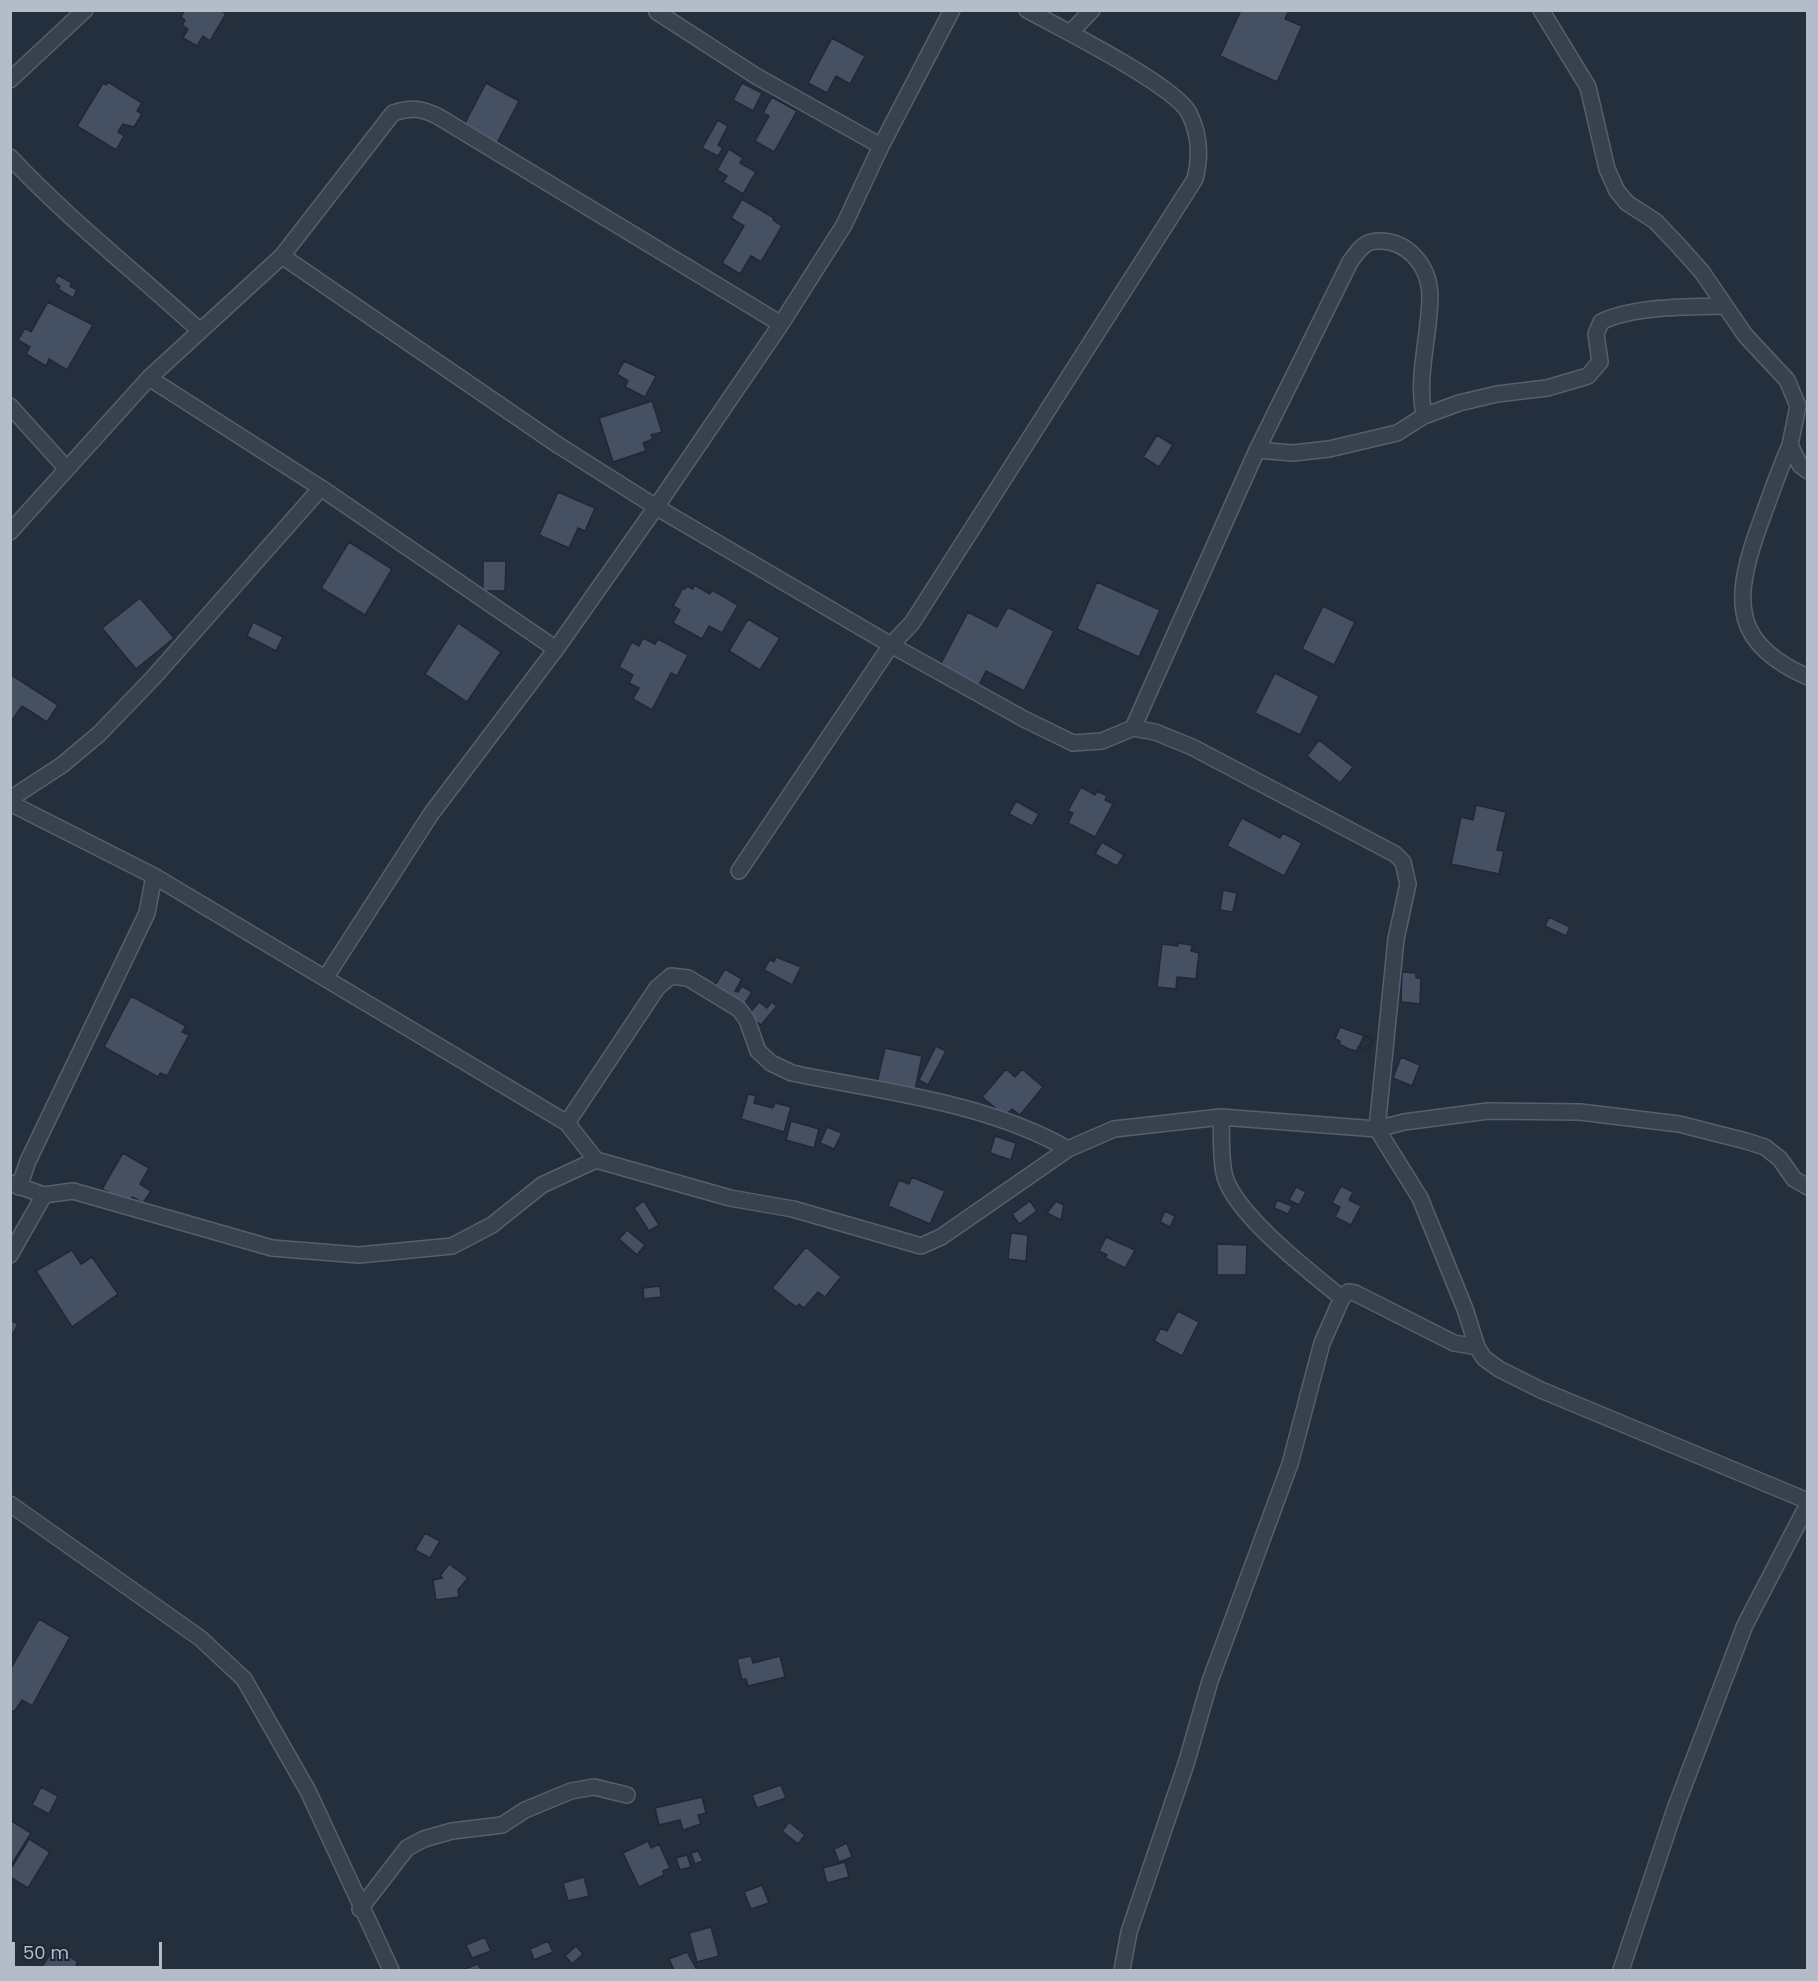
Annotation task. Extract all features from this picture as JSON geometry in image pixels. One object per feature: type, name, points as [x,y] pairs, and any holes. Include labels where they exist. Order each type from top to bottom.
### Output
[{"type":"street","points":[[10,80],[85,10]]},
{"type":"street","points":[[326,977],[431,814],[556,649],[657,507],[781,324],[844,225],[881,146],[952,10]]},
{"type":"street","points":[[739,871],[891,645],[912,623],[1195,179],[1200,160],[1199,143],[1188,111],[1160,86],[1027,10]]},
{"type":"street","points":[[1070,33],[1092,10]]},
{"type":"street","points":[[1541,10],[1588,87],[1607,169],[1617,191],[1639,212],[1655,221],[1677,243],[1702,272],[1723,306],[1745,335],[1779,368],[1793,391],[1798,406],[1790,445],[1772,488],[1745,566],[1741,590],[1746,620],[1761,645],[1791,669],[1808,677]]},
{"type":"street","points":[[657,12],[756,76],[881,146]]},
{"type":"street","points":[[10,531],[149,378],[282,256],[393,113],[408,108],[423,109],[781,324]]},
{"type":"street","points":[[10,157],[51,200],[200,331]]},
{"type":"street","points":[[1134,728],[1257,450],[1350,262],[1359,249],[1370,241],[1386,241],[1410,249],[1422,267],[1430,294],[1420,383],[1424,416]]},
{"type":"street","points":[[282,256],[558,445],[657,507],[891,645],[1073,743],[1102,741],[1134,728],[1155,732],[1192,747],[1395,854],[1403,862],[1408,884],[1396,939],[1377,1129],[1420,1198],[1466,1310],[1477,1347],[1484,1358],[1498,1369],[1541,1390],[1808,1503],[1745,1625],[1675,1809],[1620,1971]]},
{"type":"street","points":[[1257,450],[1293,453],[1329,449],[1397,433],[1424,416],[1459,403],[1547,388],[1588,376],[1593,373],[1600,362],[1596,334],[1601,322],[1612,316],[1682,307],[1723,306]]},
{"type":"street","points":[[149,378],[321,488],[556,649]]},
{"type":"street","points":[[10,406],[67,469]]},
{"type":"street","points":[[1790,445],[1800,465],[1808,471]]},
{"type":"street","points":[[321,488],[153,678],[99,734],[62,765],[10,801],[154,876],[567,1123],[596,1160],[729,1198],[793,1209],[921,1246],[941,1237],[1068,1149],[1114,1128],[1221,1117],[1377,1129],[1404,1122],[1488,1111],[1580,1112],[1668,1123],[1765,1147],[1780,1159],[1794,1179],[1808,1187]]},
{"type":"street","points":[[154,876],[147,913],[15,1185],[44,1195],[73,1191],[272,1248],[359,1256],[452,1246],[492,1225],[542,1185],[596,1160]]},
{"type":"street","points":[[567,1123],[657,987],[671,976],[688,978],[740,1010],[747,1020],[758,1051],[771,1063],[792,1073],[986,1114],[1040,1133],[1068,1149]]},
{"type":"street","points":[[1221,1117],[1225,1175],[1230,1189],[1280,1248],[1342,1298]]},
{"type":"street","points":[[10,1255],[44,1195]]},
{"type":"street","points":[[1122,1971],[1129,1932],[1186,1764],[1210,1681],[1290,1464],[1322,1343],[1342,1298],[1348,1292],[1355,1293],[1454,1342],[1466,1347],[1477,1347]]},
{"type":"street","points":[[10,1504],[200,1638],[244,1679],[308,1791],[360,1909],[391,1971]]},
{"type":"street","points":[[360,1909],[407,1848],[424,1839],[452,1832],[502,1825],[525,1810],[570,1791],[594,1787],[627,1795]]},
{"type":"building","points":[[185,10],[220,10],[226,14],[210,41],[203,36],[197,46],[183,38],[188,29],[182,25],[185,20],[181,17]]},
{"type":"building","points":[[1241,10],[1289,10],[1285,19],[1302,26],[1277,82],[1220,56]]},
{"type":"building","points":[[832,38],[865,56],[850,84],[836,76],[827,93],[808,83]]},
{"type":"building","points":[[108,82],[142,103],[137,111],[142,114],[134,127],[123,124],[118,132],[124,136],[116,150],[77,126],[103,83],[106,85]]},
{"type":"building","points":[[486,83],[519,101],[497,143],[464,125]]},
{"type":"building","points":[[742,83],[762,93],[753,111],[733,100]]},
{"type":"building","points":[[772,97],[797,111],[774,152],[755,141],[769,116],[763,113]]},
{"type":"building","points":[[718,120],[728,126],[718,145],[723,148],[718,156],[702,148]]},
{"type":"building","points":[[729,149],[743,158],[740,163],[756,172],[743,194],[723,182],[727,176],[717,170]]},
{"type":"building","points":[[742,199],[774,218],[773,220],[782,226],[761,262],[751,256],[740,274],[722,263],[744,226],[731,218]]},
{"type":"building","points":[[58,275],[72,283],[70,286],[77,290],[73,298],[58,289],[60,286],[54,282]]},
{"type":"building","points":[[48,302],[93,325],[67,370],[49,359],[46,366],[26,354],[30,347],[18,340],[25,328],[31,332]]},
{"type":"building","points":[[624,361],[656,376],[645,397],[625,387],[628,381],[617,374]]},
{"type":"building","points":[[652,401],[662,432],[651,435],[653,439],[643,443],[646,451],[613,462],[599,418]]},
{"type":"building","points":[[1157,435],[1173,445],[1159,467],[1143,457]]},
{"type":"building","points":[[558,492],[595,508],[585,531],[578,528],[569,548],[539,535]]},
{"type":"building","points":[[349,542],[392,569],[365,615],[321,588]]},
{"type":"building","points":[[483,561],[506,561],[505,591],[483,591]]},
{"type":"building","points":[[1097,582],[1160,610],[1139,657],[1077,629]]},
{"type":"building","points":[[694,585],[710,594],[712,590],[738,605],[722,633],[709,626],[702,639],[673,623],[680,610],[673,606],[683,588],[687,586],[693,589]]},
{"type":"building","points":[[140,598],[174,638],[136,669],[102,628]]},
{"type":"building","points":[[1323,606],[1355,622],[1334,665],[1302,649]]},
{"type":"building","points":[[1008,607],[1054,631],[1024,691],[986,671],[977,689],[938,669],[968,612],[997,627]]},
{"type":"building","points":[[748,619],[780,638],[760,670],[729,651]]},
{"type":"building","points":[[253,622],[283,637],[276,651],[247,636]]},
{"type":"building","points":[[458,623],[501,652],[467,702],[425,674]]},
{"type":"building","points":[[643,638],[655,644],[658,639],[688,655],[677,676],[671,673],[652,710],[633,699],[639,688],[629,683],[633,675],[619,667],[632,642],[639,646]]},
{"type":"building","points":[[1275,673],[1319,696],[1300,735],[1255,713]]},
{"type":"building","points":[[10,674],[58,705],[47,722],[22,706],[10,723]]},
{"type":"building","points":[[1319,740],[1353,767],[1340,783],[1307,756]]},
{"type":"building","points":[[1081,787],[1095,795],[1097,791],[1107,796],[1105,800],[1113,804],[1095,837],[1068,823],[1073,813],[1068,811]]},
{"type":"building","points":[[1016,801],[1039,814],[1032,826],[1009,814]]},
{"type":"building","points":[[1476,805],[1506,812],[1497,850],[1504,851],[1499,874],[1451,864],[1461,817],[1473,820]]},
{"type":"building","points":[[1242,818],[1280,838],[1283,833],[1302,843],[1284,876],[1227,846]]},
{"type":"building","points":[[1102,842],[1124,855],[1117,866],[1095,854]]},
{"type":"building","points":[[1223,890],[1237,893],[1233,912],[1220,910]]},
{"type":"building","points":[[1549,917],[1570,927],[1566,936],[1545,926]]},
{"type":"building","points":[[1178,943],[1192,945],[1191,951],[1199,953],[1196,979],[1177,977],[1176,989],[1157,987],[1162,944],[1178,946]]},
{"type":"building","points":[[776,957],[801,967],[792,985],[764,970],[770,959],[774,962]]},
{"type":"building","points":[[725,969],[742,979],[735,991],[738,992],[742,986],[752,992],[742,1008],[712,990]]},
{"type":"building","points":[[1402,972],[1416,973],[1416,978],[1421,978],[1420,1004],[1401,1002]]},
{"type":"building","points":[[131,996],[186,1026],[182,1032],[189,1035],[167,1076],[160,1073],[158,1077],[104,1047]]},
{"type":"building","points":[[759,1002],[767,1008],[771,1002],[777,1006],[761,1025],[748,1015]]},
{"type":"building","points":[[1340,1027],[1373,1039],[1367,1051],[1358,1047],[1357,1051],[1349,1049],[1339,1044],[1340,1041],[1335,1039]]},
{"type":"building","points":[[1364,1035],[1373,1039],[1368,1051],[1359,1047]]},
{"type":"building","points":[[936,1046],[946,1051],[928,1085],[919,1080]]},
{"type":"building","points":[[885,1048],[922,1056],[914,1095],[876,1087]]},
{"type":"building","points":[[1401,1057],[1420,1065],[1412,1086],[1393,1078]]},
{"type":"building","points":[[1006,1069],[1015,1077],[1022,1069],[1043,1087],[1020,1115],[1012,1109],[1005,1116],[982,1097]]},
{"type":"building","points":[[748,1094],[756,1096],[754,1103],[773,1108],[775,1103],[791,1107],[784,1132],[741,1119]]},
{"type":"building","points":[[791,1121],[819,1129],[814,1148],[786,1140]]},
{"type":"building","points":[[827,1127],[842,1133],[834,1149],[820,1143]]},
{"type":"building","points":[[995,1136],[1016,1143],[1011,1160],[990,1153]]},
{"type":"building","points":[[123,1153],[149,1168],[140,1184],[151,1191],[143,1203],[132,1197],[129,1204],[102,1189]]},
{"type":"building","points":[[912,1177],[945,1191],[930,1224],[888,1206],[899,1180],[909,1184]]},
{"type":"building","points":[[1341,1186],[1353,1192],[1349,1200],[1361,1206],[1351,1225],[1335,1217],[1340,1207],[1332,1203]]},
{"type":"building","points":[[1296,1187],[1306,1192],[1299,1205],[1289,1200]]},
{"type":"building","points":[[1277,1200],[1292,1206],[1288,1214],[1274,1208]]},
{"type":"building","points":[[644,1201],[659,1225],[649,1231],[634,1208]]},
{"type":"building","points":[[1030,1201],[1037,1211],[1019,1224],[1012,1214]]},
{"type":"building","points":[[1056,1201],[1064,1205],[1061,1220],[1047,1213]]},
{"type":"building","points":[[1165,1211],[1175,1216],[1170,1227],[1160,1222]]},
{"type":"building","points":[[627,1230],[645,1245],[637,1255],[619,1239]]},
{"type":"building","points":[[1011,1233],[1028,1235],[1026,1261],[1008,1259]]},
{"type":"building","points":[[1106,1237],[1135,1250],[1125,1268],[1105,1258],[1107,1255],[1099,1251]]},
{"type":"building","points":[[1217,1244],[1247,1245],[1246,1275],[1217,1275]]},
{"type":"building","points":[[806,1247],[841,1277],[825,1297],[818,1292],[804,1308],[799,1304],[796,1307],[772,1288]]},
{"type":"building","points":[[72,1250],[81,1264],[92,1257],[118,1294],[72,1327],[36,1271]]},
{"type":"building","points":[[660,1286],[661,1297],[644,1299],[643,1288]]},
{"type":"building","points":[[1178,1311],[1199,1322],[1182,1356],[1154,1341],[1161,1328],[1167,1331]]},
{"type":"building","points":[[10,1320],[18,1324],[10,1339]]},
{"type":"building","points":[[425,1533],[440,1541],[430,1558],[415,1550]]},
{"type":"building","points":[[449,1564],[468,1578],[458,1590],[459,1597],[436,1600],[433,1580],[443,1578],[440,1576]]},
{"type":"building","points":[[39,1619],[70,1637],[32,1706],[22,1700],[14,1712],[10,1709],[10,1670]]},
{"type":"building","points":[[751,1656],[753,1663],[780,1656],[785,1677],[748,1686],[746,1679],[742,1680],[737,1659]]},
{"type":"building","points":[[781,1785],[786,1798],[757,1808],[752,1795]]},
{"type":"building","points":[[41,1787],[58,1796],[49,1814],[32,1805]]},
{"type":"building","points":[[702,1797],[706,1813],[698,1815],[701,1824],[683,1830],[680,1820],[659,1825],[655,1808]]},
{"type":"building","points":[[10,1820],[31,1833],[10,1867]]},
{"type":"building","points":[[789,1822],[805,1835],[798,1844],[782,1831]]},
{"type":"building","points":[[29,1839],[50,1852],[28,1888],[10,1877],[10,1870]]},
{"type":"building","points":[[648,1841],[651,1848],[659,1844],[670,1868],[663,1871],[664,1875],[639,1887],[623,1853]]},
{"type":"building","points":[[847,1843],[852,1857],[839,1862],[834,1849]]},
{"type":"building","points":[[698,1851],[703,1861],[695,1864],[691,1853]]},
{"type":"building","points":[[687,1855],[691,1867],[680,1870],[676,1858]]},
{"type":"building","points":[[845,1862],[849,1877],[827,1883],[823,1868]]},
{"type":"building","points":[[584,1877],[589,1896],[568,1901],[563,1883]]},
{"type":"building","points":[[762,1885],[769,1903],[751,1909],[744,1892]]},
{"type":"building","points":[[711,1927],[719,1956],[697,1962],[689,1933]]},
{"type":"building","points":[[485,1937],[491,1951],[472,1958],[466,1945]]},
{"type":"building","points":[[548,1941],[553,1952],[534,1960],[530,1949]]},
{"type":"building","points":[[576,1946],[583,1954],[572,1964],[565,1956]]},
{"type":"building","points":[[55,1947],[78,1962],[76,1965],[84,1970],[45,1970],[41,1968]]},
{"type":"building","points":[[687,1952],[697,1970],[674,1970],[669,1959]]},
{"type":"building","points":[[478,1964],[481,1970],[462,1970]]}]
